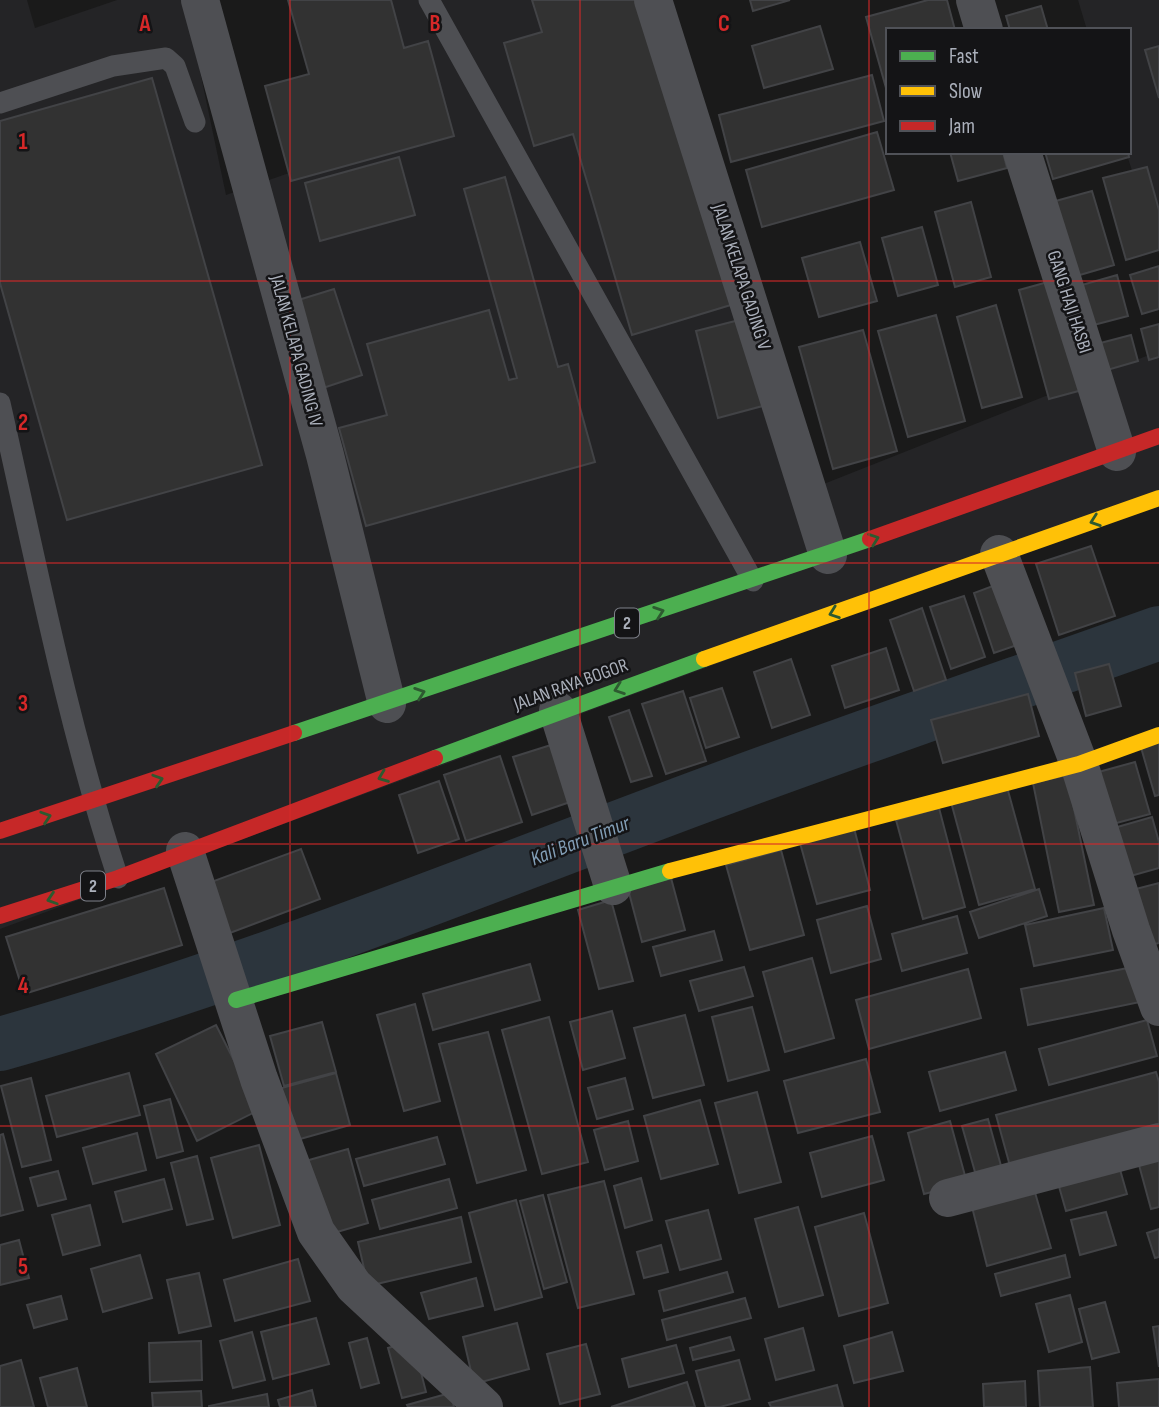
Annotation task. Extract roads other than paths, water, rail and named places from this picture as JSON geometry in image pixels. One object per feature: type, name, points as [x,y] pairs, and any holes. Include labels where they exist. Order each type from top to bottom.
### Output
[{"type":"main road","name":"JALAN RAYA BOGOR","points":[[0,831],[753,581],[1159,436]]},
{"type":"main road","name":"JALAN RAYA BOGOR","points":[[0,916],[118,878],[558,711],[1159,499]]},
{"type":"main road","points":[[234,994],[610,878],[1079,764],[1159,735]]},
{"type":"street","name":"JALAN KELAPA GADING IV","points":[[200,0],[325,455],[387,704]]},
{"type":"street","name":"JALAN KELAPA GADING V","points":[[653,0],[828,555]]},
{"type":"street","points":[[975,0],[983,28]]},
{"type":"street","name":"GANG HAJI HASBI","points":[[1023,154],[1116,452]]},
{"type":"street","points":[[999,554],[1079,764],[1131,930],[1159,1007]]},
{"type":"street","points":[[558,711],[610,878]]},
{"type":"street","points":[[185,851],[234,994],[259,1079],[316,1232],[354,1286],[484,1407]]},
{"type":"street","points":[[948,1198],[1159,1142]]},
{"type":"lane","points":[[429,0],[753,581]]},
{"type":"lane","points":[[0,103],[113,65],[147,58],[166,58],[175,66],[195,122]]},
{"type":"lane","points":[[0,403],[93,802],[118,878]]},
{"type":"waterway","name":"Kali Baru Timur","points":[[0,1044],[170,992],[254,963],[792,763],[1159,633]]}]
